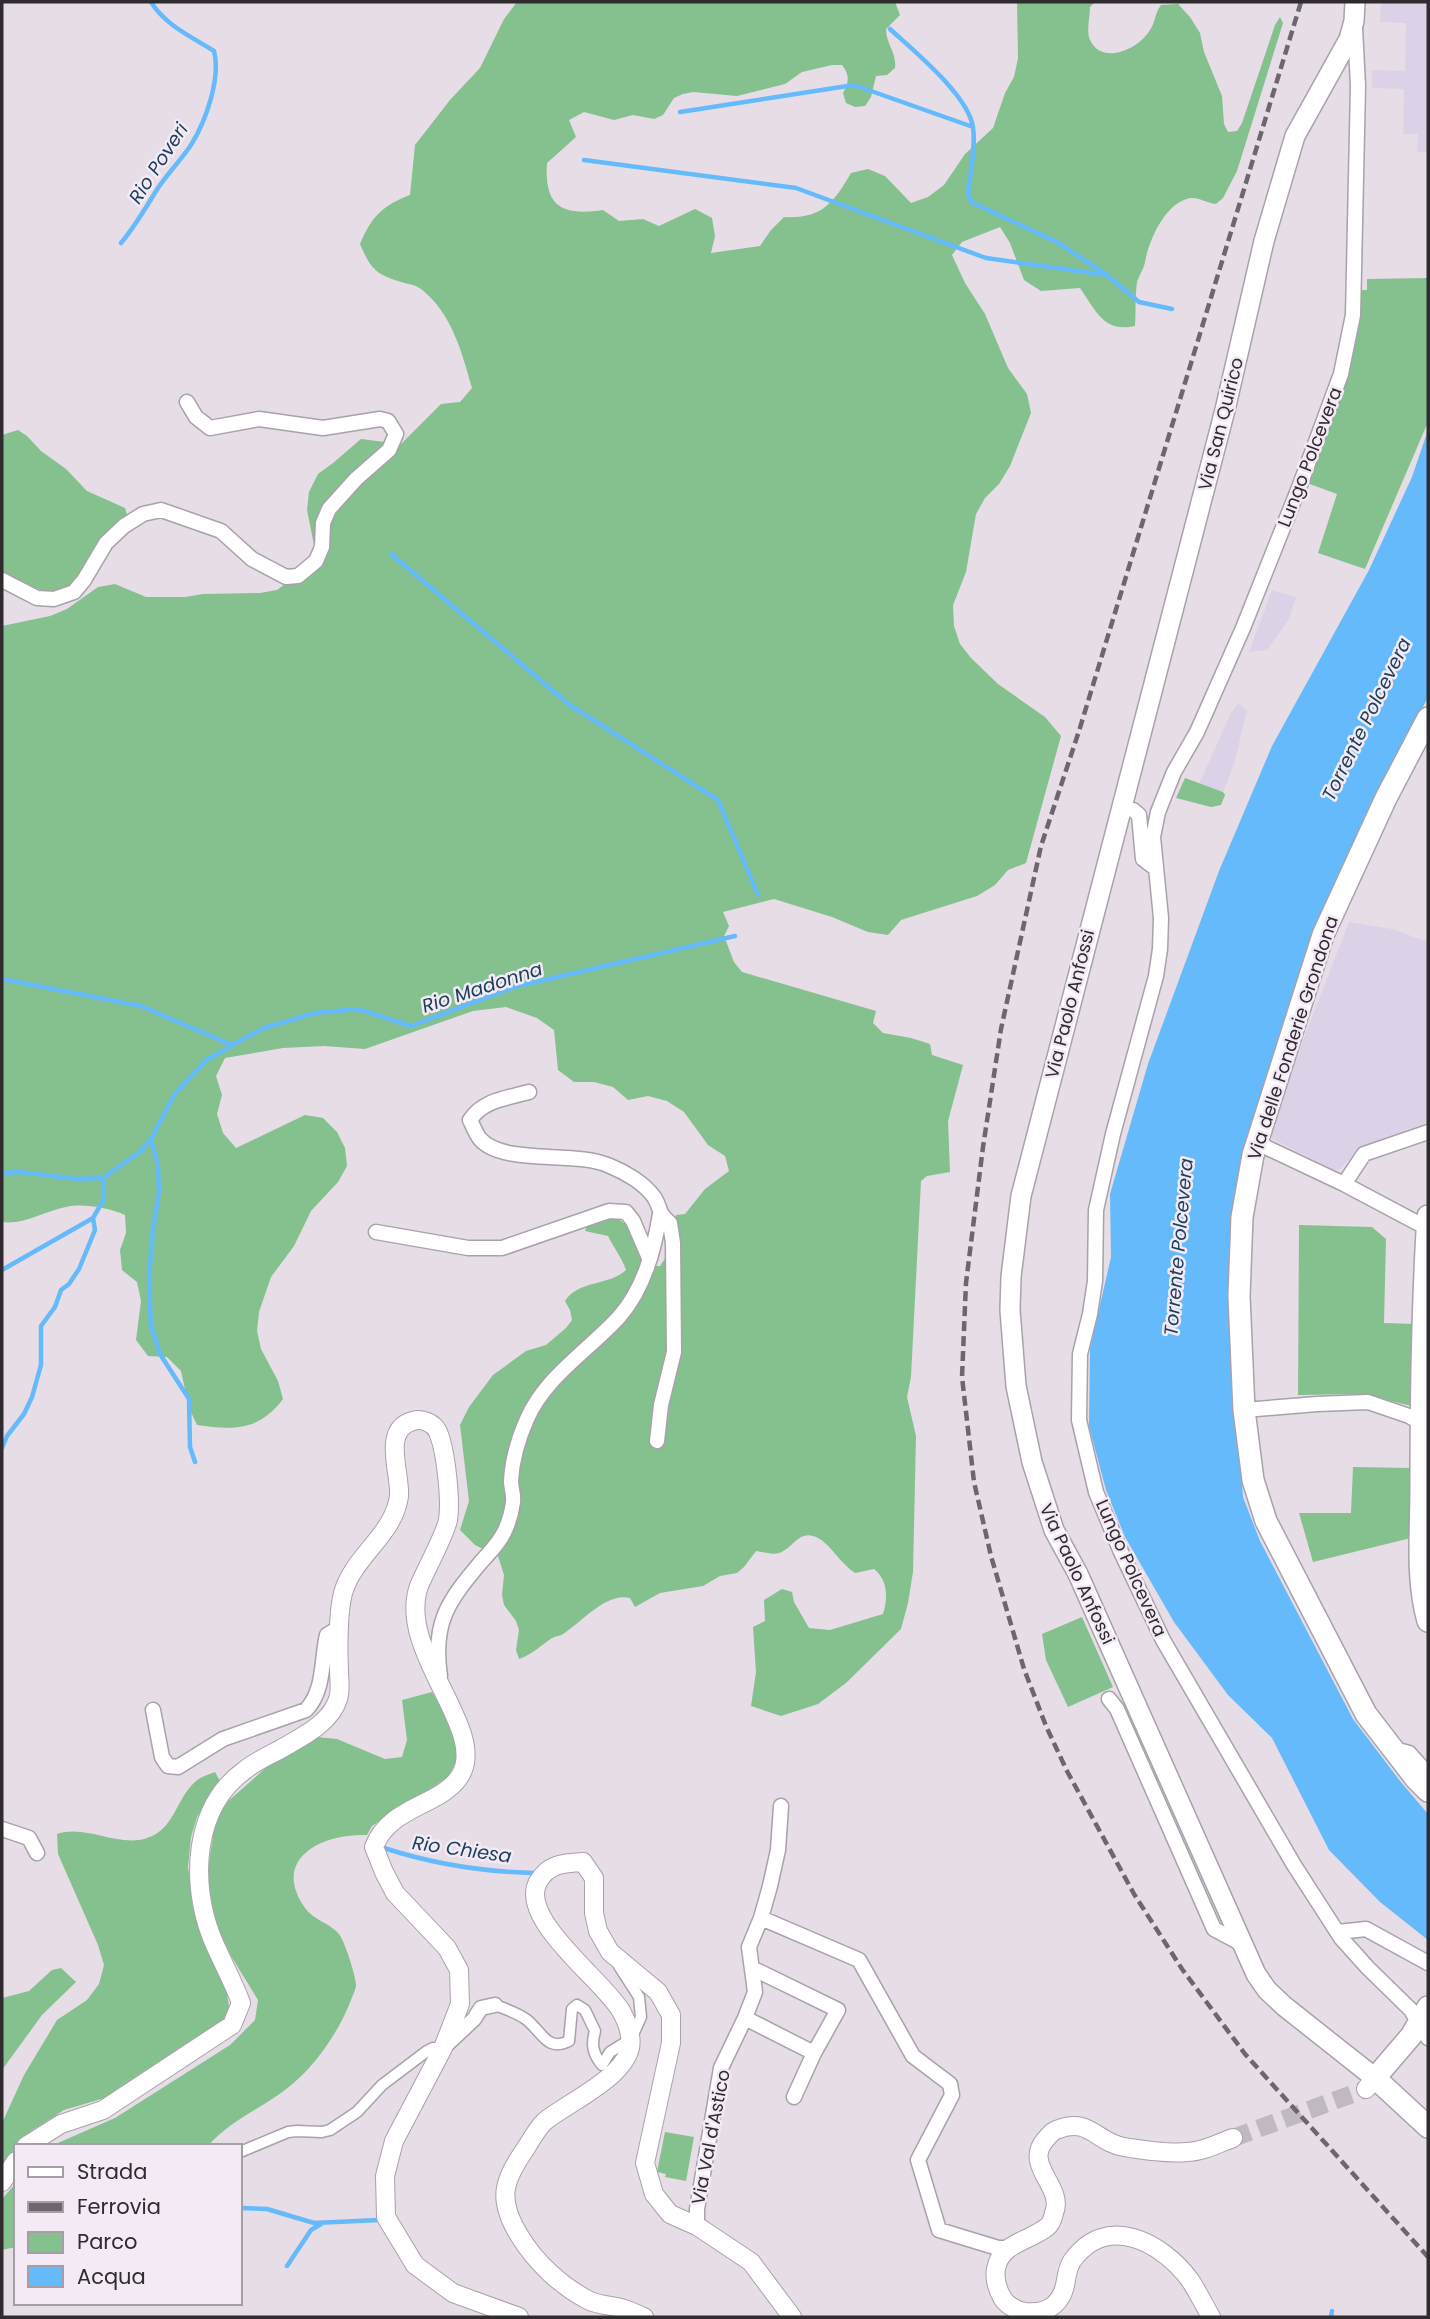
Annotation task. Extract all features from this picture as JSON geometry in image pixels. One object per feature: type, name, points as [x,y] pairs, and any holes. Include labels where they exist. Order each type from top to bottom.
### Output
[{"type":"main road","name":"Via San Quirico","points":[[1108,856],[1225,410],[1264,242],[1288,156],[1303,120],[1349,39],[1354,11]]},
{"type":"main road","name":"Via delle Fonderie Grondona","points":[[1428,718],[1386,798],[1323,935],[1253,1155],[1242,1217],[1239,1296],[1244,1410],[1253,1480],[1266,1521],[1366,1714],[1428,1791]]},
{"type":"main road","name":"Via Paolo Anfossi","points":[[1108,856],[1021,1196],[1014,1237],[1010,1310],[1016,1387],[1032,1462],[1054,1530],[1078,1574],[1242,1944],[1267,1990],[1371,2084],[1428,2127]]},
{"type":"main road","points":[[1428,1216],[1425,1500],[1421,1596],[1428,1621]]},
{"type":"main road","points":[[1371,2084],[1422,2026]]},
{"type":"street","name":"Lungo Polcevera","points":[[1354,11],[1358,59],[1353,315],[1341,374],[1300,485],[1243,628],[1197,732],[1174,772],[1158,812],[1153,837],[1161,918],[1160,949],[1156,976],[1113,1134],[1097,1210],[1095,1281],[1080,1354],[1079,1420],[1096,1492],[1163,1640],[1294,1865],[1339,1935],[1367,1968],[1411,2010],[1422,2026]]},
{"type":"street","points":[[2,580],[37,598],[54,599],[74,592],[106,543],[124,526],[143,514],[161,510],[221,531],[263,566],[286,577],[298,576],[316,561],[322,547],[323,523],[329,509],[356,479],[389,450],[396,434],[388,421],[380,419],[323,428],[259,419],[210,428],[196,417],[187,402]]},
{"type":"street","name":"Lungo Polcevera","points":[[1121,807],[1133,810],[1139,815],[1143,859],[1155,868]]},
{"type":"street","points":[[529,1092],[496,1100],[477,1109],[470,1120],[481,1140],[505,1152],[530,1157],[581,1158],[608,1165],[638,1181],[655,1198],[660,1214],[670,1223],[674,1352],[661,1405],[657,1441]]},
{"type":"street","points":[[1344,1184],[1364,1154],[1428,1132]]},
{"type":"street","points":[[1258,1143],[1427,1228]]},
{"type":"street","points":[[376,1232],[468,1248],[502,1248],[609,1210],[626,1212],[633,1221],[649,1258]]},
{"type":"street","points":[[442,1692],[437,1654],[438,1632],[445,1610],[455,1593],[497,1543],[506,1528],[513,1502],[511,1482],[515,1459],[527,1418],[542,1394],[620,1316],[637,1291],[660,1214]]},
{"type":"street","points":[[1244,1410],[1368,1402],[1425,1423]]},
{"type":"street","points":[[29,2144],[61,2124],[103,2110],[232,2025],[241,2003],[233,1980],[211,1937],[198,1884],[203,1832],[215,1802],[243,1770],[306,1735],[328,1717],[339,1698],[343,1593],[359,1561],[387,1528],[399,1496],[396,1436],[405,1424],[419,1420],[426,1422],[438,1431],[447,1476],[448,1522],[415,1597],[416,1626],[424,1653],[461,1729],[466,1746],[460,1776],[446,1789],[402,1815],[380,1832],[374,1847],[395,1893],[447,1948],[459,1970],[460,2004],[443,2048],[394,2141],[385,2176],[386,2217],[415,2265],[453,2293],[519,2317]]},
{"type":"street","points":[[153,1710],[162,1757],[169,1766],[178,1767],[223,1739],[306,1710],[315,1700],[319,1689],[327,1635],[340,1627]]},
{"type":"street","name":"Via Paolo Anfossi","points":[[1108,1699],[1117,1709],[1214,1929],[1242,1944]]},
{"type":"street","points":[[1391,1747],[1410,1751],[1428,1771]]},
{"type":"street","name":"Via Val d'Astico","points":[[697,2227],[697,2209],[721,2068],[746,2018],[755,1992],[749,1947],[761,1918],[778,1850],[781,1806]]},
{"type":"street","points":[[2,1829],[29,1838],[37,1853]]},
{"type":"street","points":[[631,2039],[622,2012],[552,1934],[539,1914],[535,1887],[544,1872],[561,1863],[583,1862],[594,1878],[594,1913],[598,1931],[639,1997],[641,2017],[619,2071],[542,2123],[509,2173],[504,2199],[514,2226],[526,2246],[564,2286],[592,2302],[624,2309],[644,2317]]},
{"type":"street","points":[[761,1918],[859,1960],[913,2056],[950,2084],[952,2095],[918,2160],[939,2230],[998,2248],[1007,2248],[1049,2226],[1056,2209],[1055,2195],[1038,2164],[1041,2145],[1053,2130],[1076,2124],[1093,2130],[1104,2141],[1122,2147],[1189,2152],[1233,2138]]},
{"type":"street","points":[[1339,1935],[1366,1929],[1428,1963]]},
{"type":"street","name":"Via Val d'Astico","points":[[610,1952],[659,1992],[671,2015],[671,2043],[645,2163],[654,2194],[670,2214],[697,2227],[751,2262],[792,2317]]},
{"type":"street","points":[[752,1968],[838,2010],[814,2053],[794,2098]]},
{"type":"street","points":[[242,2151],[288,2133],[330,2130],[357,2112],[382,2085],[427,2051],[443,2048],[474,2019],[481,2008],[495,2005],[525,2018],[551,2044],[560,2046],[569,2041],[572,2008],[577,2005],[585,2010],[595,2031],[591,2043],[602,2066],[610,2052],[631,2039]]},
{"type":"street","points":[[746,2018],[814,2053]]},
{"type":"street","points":[[2,2182],[14,2164]]},
{"type":"street","points":[[1007,2248],[997,2263],[994,2280],[1004,2302],[1020,2312],[1039,2313],[1054,2306],[1066,2288],[1070,2263],[1091,2240],[1122,2234],[1151,2245],[1175,2264],[1189,2280],[1211,2317]]},
{"type":"shaded area","points":[[1381,2],[1428,2],[1428,152],[1417,152],[1418,134],[1403,134],[1404,89],[1372,88],[1372,70],[1405,71],[1406,23],[1380,22]]},
{"type":"shaded area","points":[[1272,590],[1296,597],[1289,619],[1267,650],[1249,652]]},
{"type":"shaded area","points":[[1238,703],[1247,710],[1235,761],[1223,792],[1199,784]]},
{"type":"shaded area","points":[[1349,922],[1392,929],[1428,942],[1428,1122],[1361,1147],[1340,1169],[1332,1169],[1269,1137],[1274,1115]]},
{"type":"green space","points":[[517,2],[895,2],[900,15],[886,29],[895,68],[887,75],[876,76],[871,97],[865,106],[855,107],[846,103],[843,93],[847,82],[846,72],[842,65],[832,65],[802,72],[785,84],[737,96],[693,92],[683,94],[674,98],[663,115],[654,119],[633,115],[614,120],[584,112],[569,120],[576,137],[547,163],[549,190],[558,205],[577,211],[603,210],[619,221],[643,219],[659,226],[695,209],[712,218],[715,236],[711,253],[760,246],[784,217],[808,215],[825,207],[851,173],[868,169],[885,176],[911,203],[928,197],[944,185],[965,154],[993,128],[1005,93],[1014,77],[1018,58],[1017,2],[1095,2],[1090,7],[1090,40],[1096,48],[1111,53],[1129,48],[1145,37],[1161,5],[1178,4],[1200,33],[1204,52],[1222,96],[1224,124],[1228,132],[1237,131],[1242,123],[1280,17],[1283,23],[1237,171],[1223,198],[1216,204],[1197,198],[1181,201],[1160,224],[1150,243],[1137,282],[1135,326],[1124,327],[1108,323],[1096,312],[1080,288],[1041,291],[1024,280],[1010,243],[1000,227],[962,242],[952,255],[965,283],[985,314],[1008,368],[1027,394],[1031,413],[1010,466],[976,514],[966,572],[953,605],[954,626],[960,644],[971,658],[998,684],[1045,717],[1061,736],[1026,863],[1008,870],[995,885],[977,896],[901,920],[888,935],[868,932],[832,917],[774,899],[723,912],[729,926],[724,936],[734,962],[742,972],[876,1011],[873,1023],[883,1033],[930,1044],[932,1055],[963,1065],[948,1121],[950,1172],[927,1176],[921,1181],[911,1377],[907,1397],[916,1436],[913,1572],[901,1629],[846,1683],[818,1704],[781,1716],[751,1706],[756,1672],[753,1627],[765,1621],[764,1600],[782,1589],[792,1592],[794,1602],[809,1628],[830,1630],[883,1614],[886,1590],[882,1578],[874,1569],[855,1573],[823,1541],[811,1536],[801,1537],[779,1553],[756,1551],[737,1573],[720,1576],[703,1586],[660,1593],[635,1607],[630,1598],[612,1599],[563,1634],[519,1659],[516,1650],[519,1630],[504,1605],[504,1575],[498,1556],[475,1545],[460,1530],[469,1501],[460,1425],[469,1407],[493,1375],[526,1351],[546,1345],[566,1328],[572,1320],[565,1301],[571,1294],[586,1286],[611,1279],[626,1270],[608,1236],[585,1231],[589,1222],[601,1217],[620,1220],[634,1235],[650,1266],[660,1266],[666,1257],[676,1215],[685,1214],[705,1189],[729,1171],[725,1156],[708,1145],[684,1112],[667,1101],[648,1096],[628,1100],[613,1087],[594,1082],[574,1082],[558,1070],[554,1030],[537,1018],[506,1007],[473,1011],[365,1049],[324,1046],[283,1048],[225,1058],[216,1076],[222,1095],[217,1114],[223,1133],[236,1148],[305,1115],[323,1118],[337,1132],[345,1148],[347,1166],[338,1182],[311,1211],[294,1246],[271,1277],[259,1312],[257,1331],[261,1349],[278,1381],[283,1399],[274,1410],[255,1423],[223,1428],[197,1425],[189,1408],[181,1371],[167,1357],[148,1356],[136,1340],[141,1301],[137,1282],[122,1270],[120,1250],[126,1233],[125,1215],[96,1207],[73,1206],[19,1221],[2,1222],[2,626],[50,616],[67,609],[98,587],[115,584],[146,597],[277,590],[292,579],[315,550],[307,510],[309,492],[318,474],[361,439],[401,444],[441,404],[460,402],[472,388],[454,334],[441,310],[419,288],[385,276],[375,269],[360,244],[379,213],[392,203],[410,195],[415,145],[450,100],[480,68],[504,19]]},
{"type":"green space","points":[[1428,278],[1428,422],[1365,569],[1318,553],[1337,494],[1307,483],[1346,376],[1361,290],[1367,290],[1367,279]]},
{"type":"green space","points":[[18,430],[66,469],[87,491],[125,508],[128,518],[110,529],[71,586],[56,592],[45,592],[2,573],[2,435]]},
{"type":"green space","points":[[1185,778],[1223,792],[1225,795],[1221,805],[1211,807],[1176,798]]},
{"type":"green space","points":[[1299,1225],[1372,1227],[1386,1239],[1384,1323],[1415,1324],[1415,1407],[1363,1394],[1298,1395]]},
{"type":"green space","points":[[1353,1467],[1411,1468],[1411,1538],[1313,1562],[1299,1513],[1351,1513]]},
{"type":"green space","points":[[1082,1617],[1113,1687],[1068,1707],[1046,1660],[1042,1634]]},
{"type":"green space","points":[[432,1692],[447,1717],[455,1740],[457,1760],[448,1777],[372,1826],[367,1835],[334,1839],[319,1844],[306,1852],[298,1862],[294,1875],[296,1890],[308,1912],[339,1934],[356,1984],[342,2021],[314,2062],[287,2088],[229,2127],[210,2144],[56,2144],[115,2118],[230,2045],[255,2020],[258,2000],[231,1956],[209,1900],[208,1868],[215,1824],[225,1804],[269,1765],[317,1737],[337,1739],[385,1759],[402,1757],[407,1740],[402,1700]]},
{"type":"green space","points":[[215,1772],[220,1781],[197,1817],[191,1837],[188,1867],[192,1894],[226,1987],[229,2007],[223,2021],[105,2098],[64,2110],[31,2131],[18,2144],[14,2144],[14,2150],[2,2171],[2,2123],[24,2075],[57,2020],[87,2000],[99,1984],[104,1965],[98,1945],[58,1854],[57,1834],[80,1832],[125,1840],[147,1838],[163,1828],[189,1789],[202,1777]]},
{"type":"green space","points":[[61,1968],[76,1982],[42,2015],[2,2070],[2,1998],[29,1991],[52,1970]]},
{"type":"green space","points":[[665,2132],[694,2137],[686,2181],[665,2177],[666,2174],[657,2172]]},
{"type":"green space","points":[[14,2185],[14,2247],[2,2250],[2,2199]]},
{"type":"water","name":"Torrente Polcevera","points":[[1428,430],[1428,697],[1342,866],[1313,937],[1234,1193],[1231,1264],[1235,1390],[1243,1497],[1260,1541],[1353,1719],[1428,1814],[1428,1940],[1380,1902],[1329,1850],[1272,1738],[1228,1695],[1174,1622],[1125,1537],[1106,1490],[1089,1426],[1090,1349],[1111,1257],[1110,1194],[1148,1064],[1219,871],[1272,746],[1369,570],[1412,477]]},
{"type":"waterway","name":"Rio Poveri","points":[[121,243],[197,135],[214,86],[214,51],[171,24],[151,2]]},
{"type":"waterway","points":[[890,29],[939,74],[969,115],[974,135],[968,193],[971,202],[1057,242],[1107,275],[1139,302],[1172,309]]},
{"type":"waterway","points":[[680,112],[854,85],[973,127]]},
{"type":"waterway","points":[[584,160],[796,188],[986,258],[1107,275]]},
{"type":"waterway","points":[[391,554],[570,705],[718,800],[758,895]]},
{"type":"waterway","name":"Rio Madonna","points":[[2,979],[141,1006],[232,1045],[264,1028],[315,1013],[358,1009],[411,1026],[514,987],[735,936]]},
{"type":"waterway","points":[[2,1173],[20,1172],[78,1179],[103,1178],[141,1151],[151,1139],[174,1095],[205,1061],[231,1046]]},
{"type":"waterway","points":[[151,1139],[158,1166],[159,1191],[149,1278],[151,1326],[160,1354],[189,1399],[190,1447],[195,1462]]},
{"type":"waterway","points":[[2,1270],[93,1218],[104,1199],[103,1178]]},
{"type":"waterway","points":[[2,1448],[32,1397],[41,1365],[41,1326],[55,1307],[61,1290],[69,1284],[79,1269],[95,1230],[93,1218]]},
{"type":"waterway","name":"Rio Chiesa","points":[[384,1848],[459,1866],[536,1873]]},
{"type":"waterway","points":[[242,2208],[267,2209],[314,2223],[379,2220]]},
{"type":"waterway","points":[[287,2266],[311,2230],[321,2224]]},
{"type":"waterway","points":[[1331,2317],[1332,2311]]},
{"type":"tunnel","points":[[1233,2138],[1366,2089]]},
{"type":"railway","points":[[1301,2],[1079,731],[1041,846],[1001,1029],[983,1147],[966,1283],[962,1377],[974,1482],[991,1556],[1024,1669],[1067,1771],[1134,1894],[1182,1969],[1245,2054],[1428,2257]]}]
